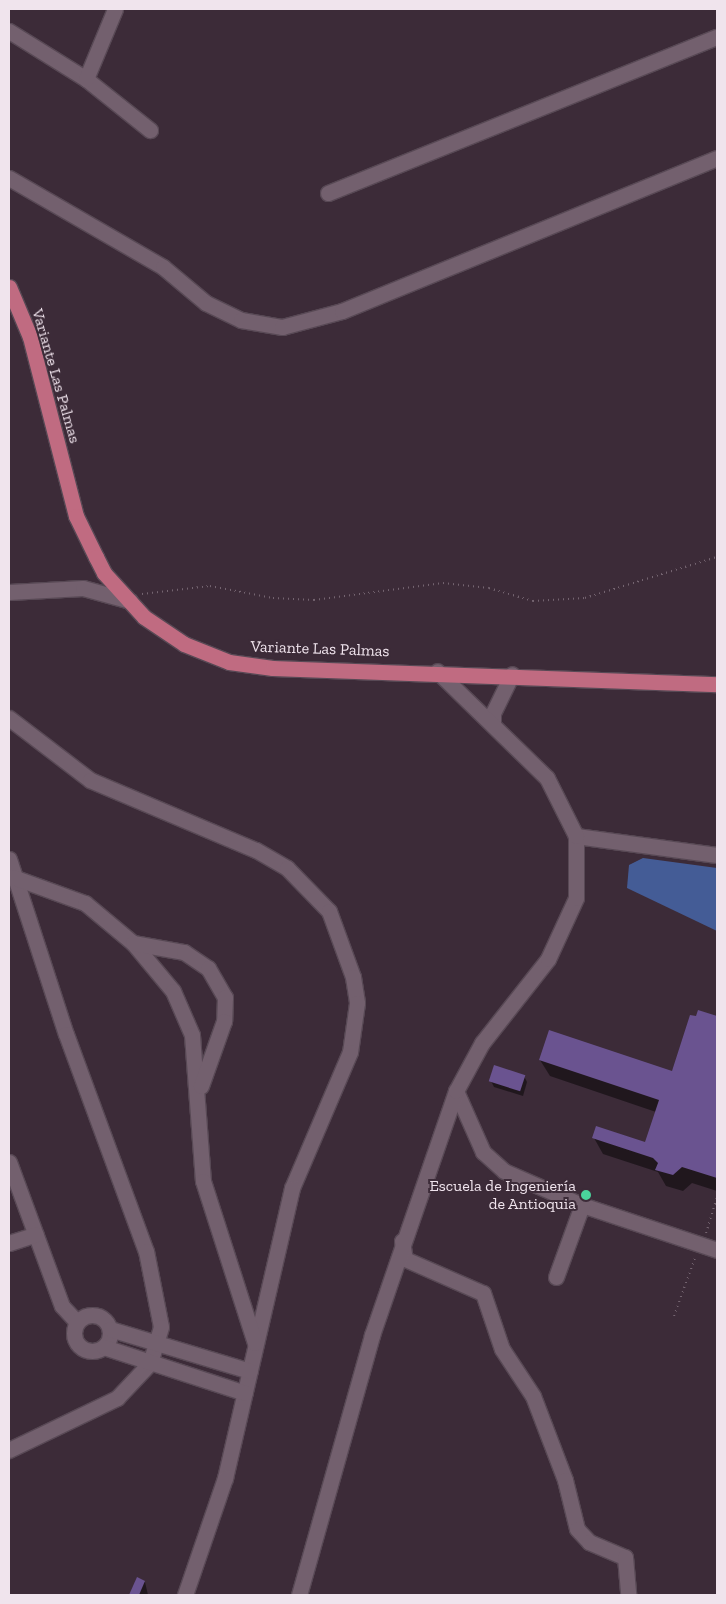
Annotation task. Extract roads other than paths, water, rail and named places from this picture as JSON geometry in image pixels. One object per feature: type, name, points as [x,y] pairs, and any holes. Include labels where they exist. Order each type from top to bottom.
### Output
[{"type":"main road","name":"Variante Las Palmas","points":[[9,287],[30,337],[76,516],[104,573],[127,598],[184,644],[230,662],[273,668],[437,671],[717,684]]},
{"type":"street","points":[[86,79],[115,9]]},
{"type":"street","points":[[9,31],[86,79],[150,130]]},
{"type":"street","points":[[328,193],[717,37]]},
{"type":"street","points":[[9,178],[163,267],[206,304],[241,320],[282,327],[342,311],[717,158]]},
{"type":"street","points":[[83,588],[104,573]]},
{"type":"street","points":[[9,592],[83,588],[127,598]]},
{"type":"street","points":[[299,1595],[402,1240],[456,1091],[482,1043],[564,932],[576,898],[576,836],[547,778],[437,671]]},
{"type":"street","points":[[493,724],[493,712],[512,674]]},
{"type":"street","points":[[10,721],[90,780],[256,850],[287,868],[329,911],[347,950],[357,1003],[350,1052],[292,1188],[245,1393],[214,1513],[185,1595]]},
{"type":"street","points":[[576,836],[717,855]]},
{"type":"street","points":[[9,859],[13,876],[146,1251],[159,1305],[158,1345],[150,1363],[117,1398],[9,1450]]},
{"type":"street","points":[[13,876],[85,903],[133,943],[173,991],[192,1035],[200,1090],[198,1142],[203,1181],[256,1343]]},
{"type":"street","points":[[133,943],[184,952],[208,968],[225,997],[224,1021],[200,1090]]},
{"type":"street","points":[[456,1091],[483,1152],[530,1185],[582,1206],[717,1250]]},
{"type":"street","points":[[9,1162],[62,1306],[77,1322]]},
{"type":"street","points":[[556,1278],[582,1206]]},
{"type":"street","points":[[9,1243],[36,1234]]},
{"type":"street","points":[[402,1240],[404,1259],[482,1293],[502,1349],[532,1396],[565,1480],[577,1529],[589,1542],[626,1557],[628,1595]]},
{"type":"street","points":[[77,1322],[96,1315],[110,1329],[158,1345],[250,1371]]},
{"type":"street","points":[[77,1322],[73,1335],[79,1347],[92,1352],[104,1347],[245,1393]]},
{"type":"street","points":[[104,1347],[110,1329]]},
{"type":"water","points":[[643,858],[717,868],[717,931],[627,888],[629,865]]},
{"type":"place","name":"Escuela de Ingeniería de Antioquia","points":[[586,1195]]}]
